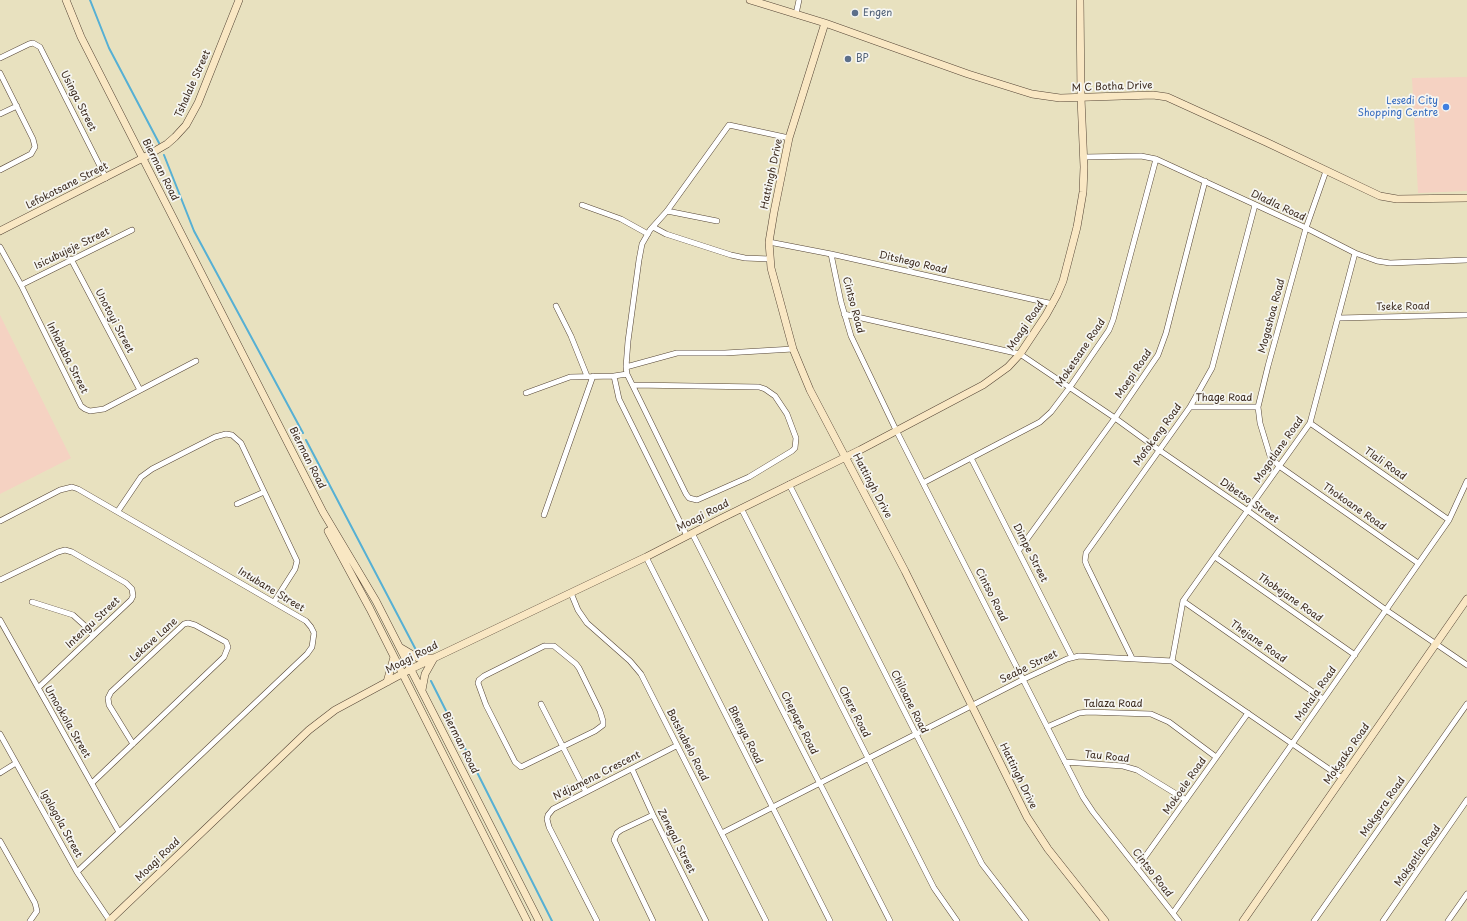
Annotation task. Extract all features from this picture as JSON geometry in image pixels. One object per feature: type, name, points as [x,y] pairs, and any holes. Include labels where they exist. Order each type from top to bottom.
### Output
[{"type":"street","name":"Bierman Road","points":[[62,0],[80,44],[142,159],[323,512],[368,585],[400,646],[539,921]]},
{"type":"street","name":"Bierman Road","points":[[66,0],[81,37],[307,490],[370,609],[527,921]]},
{"type":"street","name":"Tshalale Street","points":[[142,159],[167,144],[186,125],[198,103],[239,0]]},
{"type":"street","name":"M C Botha Drive","points":[[750,0],[825,23],[1008,87],[1047,97],[1081,98],[1153,95],[1167,97],[1326,170],[1367,191],[1384,197],[1397,199],[1467,198]]},
{"type":"street","points":[[796,14],[799,0]]},
{"type":"street","name":"Moagi Road","points":[[109,921],[321,720],[335,710],[411,669],[646,557],[845,457],[996,377],[1020,354],[1053,304],[1063,282],[1077,227],[1083,192],[1084,157],[1081,98],[1080,0]]},
{"type":"street","name":"Hattingh Drive","points":[[825,23],[789,138],[769,242],[771,268],[793,350],[810,390],[905,571],[1017,797],[1036,832],[1105,921]]},
{"type":"street","name":"Usinga Street","points":[[0,58],[24,45],[33,44],[40,47],[106,178]]},
{"type":"street","points":[[0,73],[33,139],[34,150],[27,156],[0,170]]},
{"type":"street","points":[[0,114],[17,106]]},
{"type":"street","points":[[632,385],[765,388],[775,396],[787,414],[796,438],[795,448],[788,454],[749,477],[702,498],[692,499],[686,494],[632,385],[627,374],[626,367],[628,341],[642,244],[653,226],[667,211],[729,125],[789,138]]},
{"type":"street","name":"Dladla Road","points":[[1084,157],[1141,156],[1156,159],[1306,228],[1355,253],[1384,262],[1467,260]]},
{"type":"street","name":"Lefokotsane Street","points":[[0,231],[142,159]]},
{"type":"street","name":"Moketsane Road","points":[[924,483],[1040,422],[1051,412],[1070,387],[1109,330],[1114,320],[1156,159]]},
{"type":"street","name":"Mogashoa Road","points":[[1279,466],[1273,460],[1268,450],[1260,423],[1258,407],[1306,228],[1326,170]]},
{"type":"street","name":"Moepi Road","points":[[1019,550],[1115,418],[1162,348],[1205,181]]},
{"type":"street","points":[[582,205],[621,219],[648,234]]},
{"type":"street","name":"Mofokeng Road","points":[[1132,658],[1087,566],[1085,556],[1190,407],[1214,365],[1255,205]]},
{"type":"street","points":[[667,211],[717,221]]},
{"type":"street","points":[[653,226],[666,234],[731,255],[745,258],[770,259]]},
{"type":"street","name":"Isicubujeje Street","points":[[21,284],[132,230]]},
{"type":"street","name":"Ditshego Road","points":[[769,242],[831,254],[1053,304]]},
{"type":"street","name":"Inhababa Street","points":[[0,247],[21,284],[81,406],[90,412],[104,409],[196,361]]},
{"type":"street","name":"Mogotlane Road","points":[[1172,661],[1183,601],[1310,423],[1355,253]]},
{"type":"street","name":"Cintso Road","points":[[831,254],[844,314],[851,336],[896,430],[1083,797],[1093,812],[1179,921]]},
{"type":"street","name":"Unotoyi Street","points":[[72,259],[140,390]]},
{"type":"street","points":[[544,515],[590,376],[556,306]]},
{"type":"street","points":[[844,314],[1020,354]]},
{"type":"street","name":"Tseke Road","points":[[1339,318],[1467,314]]},
{"type":"street","points":[[626,367],[677,353],[725,353],[793,350]]},
{"type":"street","name":"Dibetso Street","points":[[1020,354],[1115,418],[1386,610],[1467,665]]},
{"type":"street","points":[[526,393],[570,377],[614,376],[627,374]]},
{"type":"street","name":"Chepape Road","points":[[614,376],[619,399],[820,783],[890,921]]},
{"type":"street","name":"Thage Road","points":[[1190,407],[1258,407]]},
{"type":"street","name":"Tlali Road","points":[[1310,423],[1449,520]]},
{"type":"street","points":[[118,511],[136,484],[146,473],[215,437],[226,434],[232,435],[241,443],[297,561],[295,569],[274,602]]},
{"type":"street","name":"Dimpe Street","points":[[971,458],[1072,657]]},
{"type":"street","name":"Thokoane Road","points":[[1279,466],[1418,564]]},
{"type":"street","name":"Mohala Road","points":[[1173,913],[1449,520],[1467,481]]},
{"type":"street","name":"Chiloane Road","points":[[789,484],[982,864],[1026,921]]},
{"type":"street","name":"Intubane Street","points":[[0,521],[60,490],[72,487],[78,489],[306,621],[314,633],[312,647],[307,654],[77,872]]},
{"type":"street","points":[[237,504],[264,492]]},
{"type":"street","name":"Chere Road","points":[[741,508],[934,888],[957,921]]},
{"type":"street","name":"Intengu Street","points":[[0,580],[65,550],[72,552],[130,586],[133,593],[131,600],[38,688]]},
{"type":"street","name":"Thobejane Road","points":[[1215,556],[1355,655]]},
{"type":"street","name":"Bhenya Road","points":[[646,557],[830,921]]},
{"type":"street","name":"Botshabelo Road","points":[[571,593],[580,614],[587,623],[630,660],[638,670],[766,921]]},
{"type":"street","name":"Mokgako Road","points":[[1243,921],[1467,599]]},
{"type":"street","name":"Thejane Road","points":[[1183,601],[1323,699]]},
{"type":"street","points":[[32,602],[72,615],[93,635]]},
{"type":"street","name":"Umookola Street","points":[[0,620],[119,832]]},
{"type":"street","name":"Lekave Lane","points":[[92,783],[133,744],[224,657],[228,647],[226,642],[195,625],[188,623],[184,624],[111,692],[108,698],[111,709],[133,744]]},
{"type":"street","points":[[400,646],[418,658],[435,658]]},
{"type":"street","points":[[544,646],[554,646],[579,668],[600,711],[603,721],[603,725],[595,731],[563,747],[524,766],[518,766],[486,705],[478,687],[479,680],[484,676],[544,646]]},
{"type":"street","points":[[387,682],[394,657]]},
{"type":"street","name":"Seabe Street","points":[[722,833],[1024,679],[1072,657],[1132,658],[1172,661]]},
{"type":"street","points":[[422,690],[425,674],[435,658]]},
{"type":"street","points":[[1172,661],[1342,778]]},
{"type":"street","points":[[541,704],[586,792]]},
{"type":"street","name":"Mokgara Road","points":[[1314,921],[1467,704]]},
{"type":"street","name":"Talaza Road","points":[[1047,727],[1078,714],[1088,712],[1151,714],[1168,722],[1216,756]]},
{"type":"street","name":"Mokoele Road","points":[[1137,868],[1248,713]]},
{"type":"street","name":"Igologola Street","points":[[0,734],[77,872],[109,921]]},
{"type":"street","name":"N'djamena Crescent","points":[[597,921],[549,827],[547,819],[548,815],[553,809],[676,746]]},
{"type":"street","name":"Tau Road","points":[[1065,762],[1123,766],[1137,770],[1186,800]]},
{"type":"street","points":[[0,773],[16,763]]},
{"type":"street","name":"Zenegal Street","points":[[632,769],[653,815],[706,921]]},
{"type":"street","name":"Mokgotla Road","points":[[1383,921],[1467,800]]},
{"type":"street","points":[[653,815],[621,830],[617,833],[614,840],[654,921]]},
{"type":"street","points":[[0,841],[35,903],[37,911],[30,921]]},
{"type":"street","points":[[1448,921],[1467,894]]},
{"type":"shaded area","points":[[1467,77],[1467,191],[1418,193],[1412,78]]},
{"type":"shaded area","points":[[0,315],[71,458],[0,494]]},
{"type":"waterway","points":[[90,0],[109,48],[159,143]]},
{"type":"waterway","points":[[164,155],[194,231],[303,433]]},
{"type":"waterway","points":[[306,440],[416,650]]},
{"type":"waterway","points":[[431,681],[552,921]]},
{"type":"place","name":"Engen","points":[[855,13]]},
{"type":"place","name":"BP","points":[[848,59]]},
{"type":"place","name":"Lesedi City Shopping Centre","points":[[1446,107]]}]
